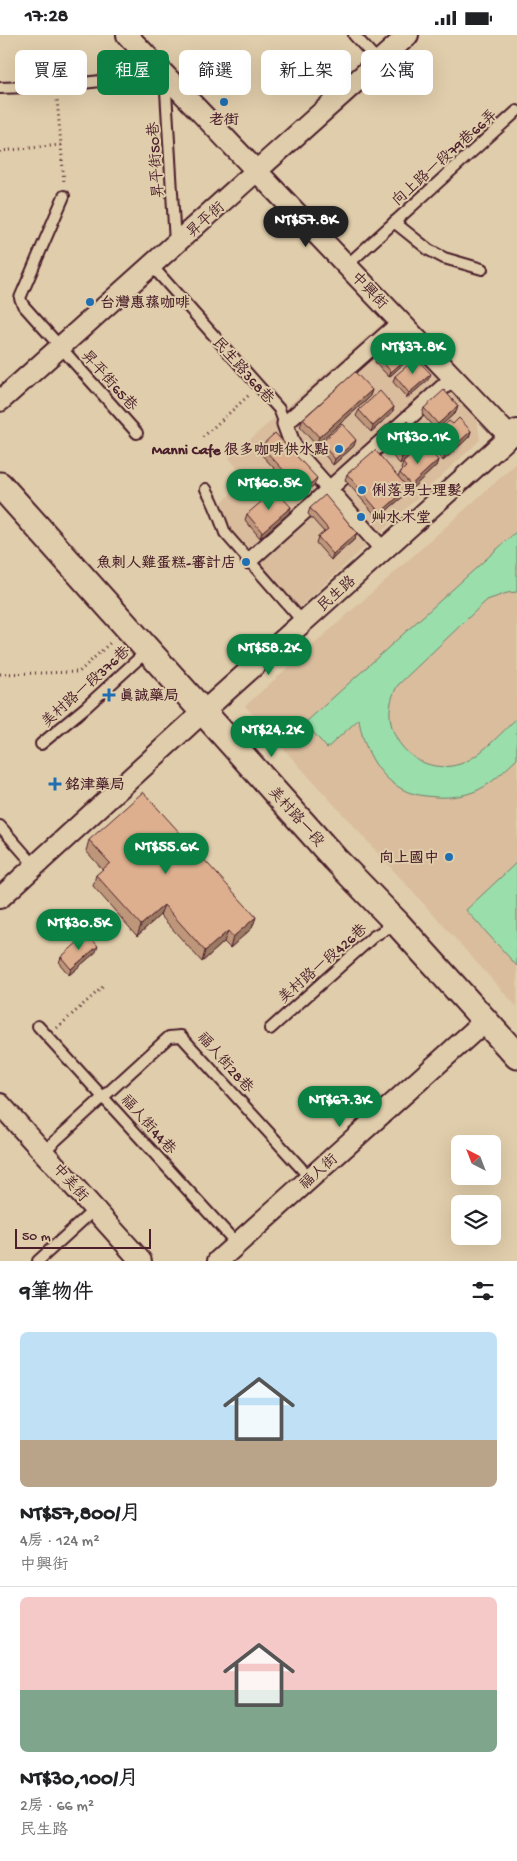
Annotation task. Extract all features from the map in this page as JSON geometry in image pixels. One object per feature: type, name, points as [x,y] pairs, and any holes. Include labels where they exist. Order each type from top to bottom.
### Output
[{"type":"street","name":"中興街","points":[[128,35],[142,50]]},
{"type":"street","name":"昇平街","points":[[392,50],[408,35]]},
{"type":"street","name":"中興街","points":[[169,78],[453,378],[513,434]]},
{"type":"street","name":"昇平街","points":[[0,401],[361,78]]},
{"type":"street","points":[[285,424],[400,322]]},
{"type":"street","points":[[249,561],[453,378]]},
{"type":"street","name":"民生路368巷","points":[[285,424],[299,455],[383,550]]},
{"type":"street","name":"民生路","points":[[0,898],[204,711],[513,434]]},
{"type":"street","name":"美村路一段","points":[[0,485],[335,859],[397,923],[517,1056]]},
{"type":"street","name":"福人街","points":[[218,1261],[486,1021]]},
{"type":"street","name":"中美街","points":[[0,1103],[141,1261]]},
{"type":"lane","points":[[354,35],[368,50]]},
{"type":"lane","points":[[0,88],[15,87]]},
{"type":"lane","name":"昇平街50巷","points":[[166,95],[176,245]]},
{"type":"lane","name":"向上路一段79巷66弄","points":[[346,266],[517,111]]},
{"type":"lane","name":"昇平街65巷","points":[[64,196],[20,298],[23,305],[137,433]]},
{"type":"lane","points":[[394,222],[429,250],[444,258],[482,269]]},
{"type":"lane","name":"民生路368巷","points":[[152,266],[279,409],[285,424]]},
{"type":"lane","points":[[206,489],[222,520],[224,533],[303,622]]},
{"type":"lane","name":"美村路一段376巷","points":[[41,744],[86,707],[148,649]]},
{"type":"lane","points":[[0,826],[35,866]]},
{"type":"lane","name":"美村路一段426巷","points":[[270,1029],[374,936],[397,923]]},
{"type":"lane","name":"福人街44巷","points":[[38,1026],[237,1244]]},
{"type":"lane","name":"福人街28巷","points":[[43,1152],[169,1037],[181,1035],[310,1179]]},
{"type":"lane","points":[[38,1261],[95,1209]]},
{"type":"path","points":[[56,95],[64,196]]},
{"type":"path","points":[[0,151],[61,145]]},
{"type":"path","points":[[203,437],[258,386]]},
{"type":"path","points":[[0,674],[78,672],[128,627]]},
{"type":"path","points":[[48,1037],[105,985]]},
{"type":"shaded area","points":[[386,320],[476,413],[480,440],[299,608],[230,529],[222,502],[247,480],[229,458]]},
{"type":"shaded area","name":"向上國中","points":[[517,463],[517,1007],[245,706]]},
{"type":"green space","points":[[517,531],[517,592],[507,593],[487,600],[398,685],[391,701],[390,717],[394,732],[402,746],[413,757],[427,764],[443,767],[460,764],[475,756],[517,718],[517,759],[494,780],[478,790],[457,796],[436,797],[406,791],[385,776],[367,749],[359,719],[327,748],[305,723]]},
{"type":"green space","points":[[517,862],[517,966],[466,910]]},
{"type":"building","points":[[397,338],[401,342],[402,340],[412,354],[391,372],[378,356]]},
{"type":"building","points":[[416,358],[431,374],[409,393],[395,376]]},
{"type":"building","points":[[355,372],[372,390],[319,437],[303,419]]},
{"type":"building","points":[[444,390],[458,406],[438,424],[424,408]]},
{"type":"building","points":[[380,391],[394,407],[373,426],[359,410]]},
{"type":"building","points":[[459,418],[471,431],[445,455],[433,442],[440,435],[437,432],[449,421],[453,424]]},
{"type":"building","points":[[408,421],[424,438],[402,458],[387,441]]},
{"type":"building","points":[[342,424],[356,440],[335,459],[321,443]]},
{"type":"building","points":[[275,433],[317,478],[303,491],[261,446]]},
{"type":"building","points":[[427,448],[438,460],[411,485],[400,473],[406,467],[403,463],[418,449],[421,453]]},
{"type":"building","points":[[375,450],[408,488],[380,513],[347,474]]},
{"type":"building","points":[[275,490],[291,507],[262,532],[247,514]]},
{"type":"building","points":[[325,495],[357,533],[333,554],[318,537],[328,529],[310,508]]},
{"type":"building","points":[[143,792],[256,917],[233,937],[228,931],[205,951],[164,905],[141,925],[96,875],[110,863],[89,840]]},
{"type":"building","points":[[87,934],[98,946],[71,969],[61,957]]},
{"type":"place","name":"老街","points":[[224,102]]},
{"type":"place","name":"台灣惠蓀咖啡","points":[[90,302]]},
{"type":"place","name":"Manni Cafe 很多咖啡供水點","points":[[339,449]]},
{"type":"place","name":"俐落男士理髮","points":[[362,490]]},
{"type":"place","name":"艸水木堂","points":[[361,517]]},
{"type":"place","name":"魚刺人雞蛋糕-審計店","points":[[246,562]]},
{"type":"place","name":"真誠藥局","points":[[109,695]]},
{"type":"place","name":"銘津藥局","points":[[55,784]]},
{"type":"place","name":"向上國中","points":[[449,857]]}]
